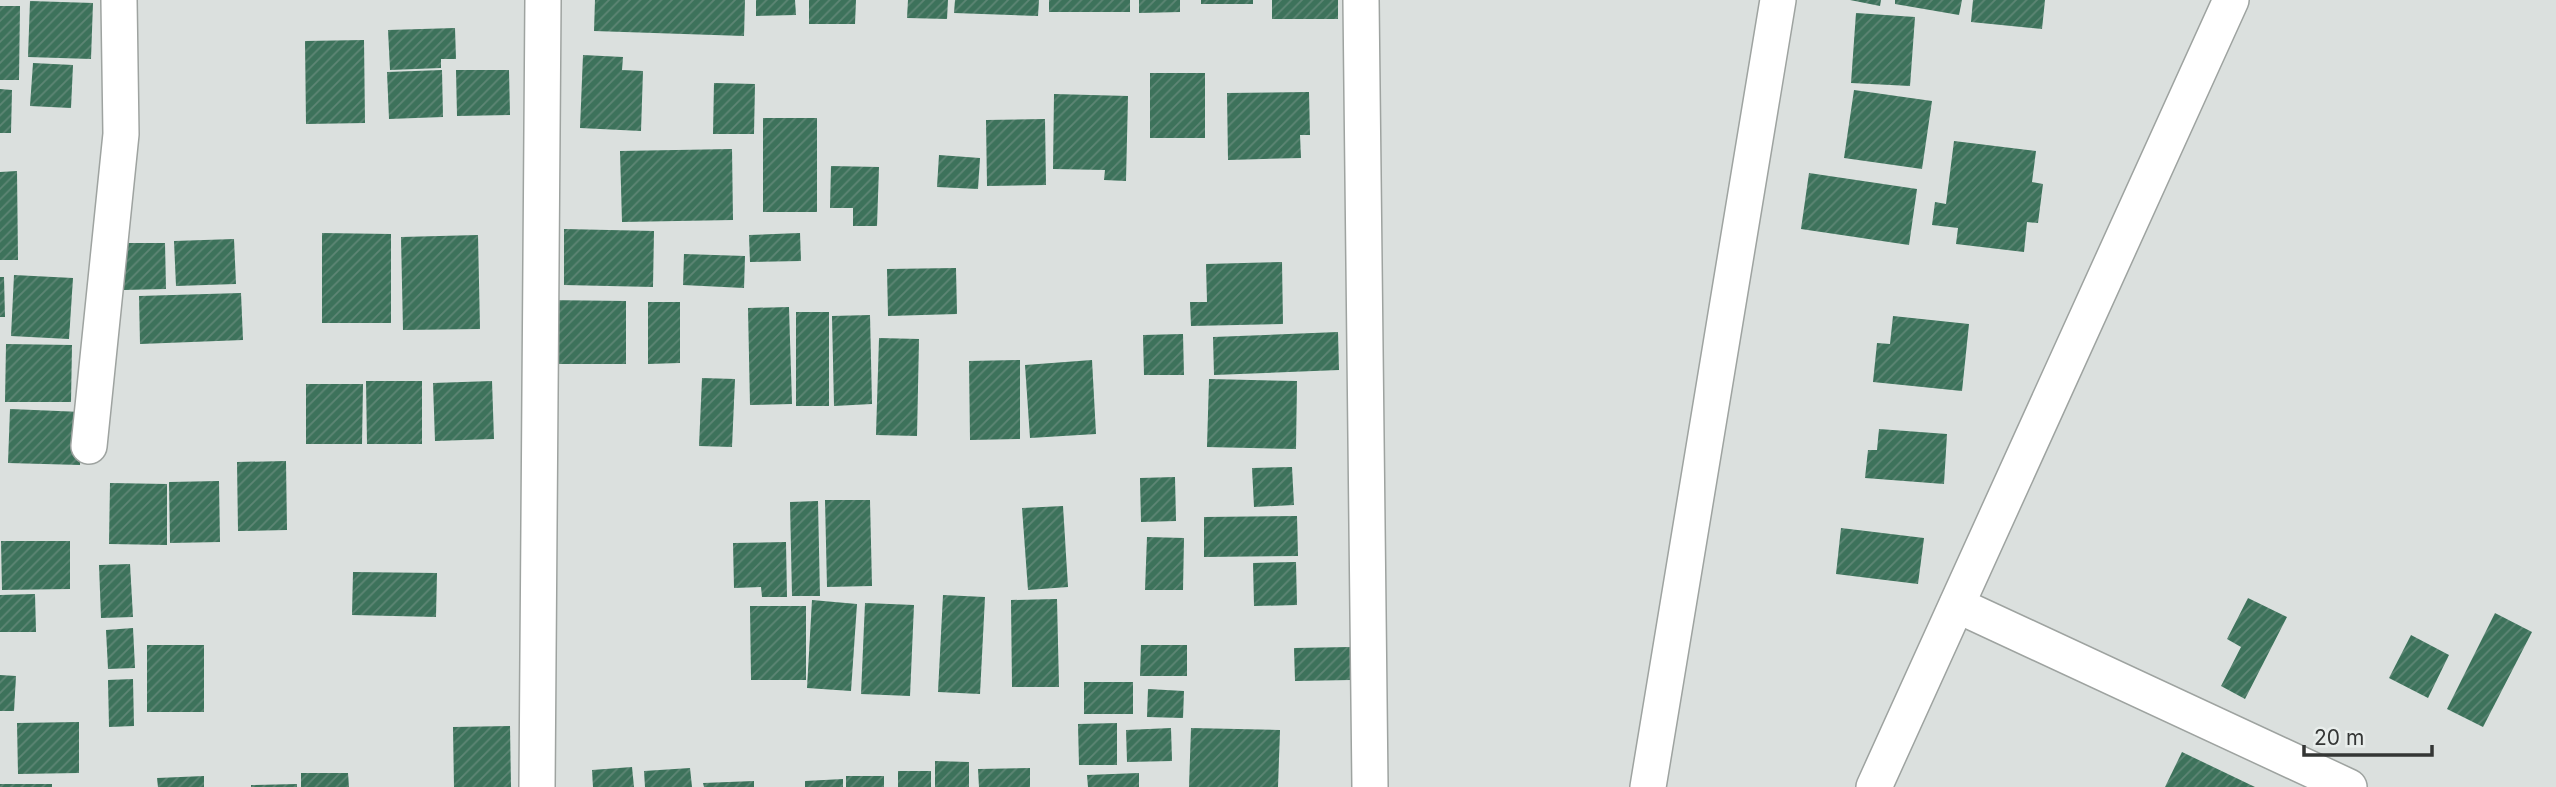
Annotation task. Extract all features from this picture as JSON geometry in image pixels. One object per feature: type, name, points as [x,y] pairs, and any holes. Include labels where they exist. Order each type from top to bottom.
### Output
[{"type":"street","points":[[89,446],[121,134],[119,0]]},
{"type":"street","points":[[537,787],[543,0]]},
{"type":"street","points":[[1361,0],[1370,787]]},
{"type":"street","points":[[1648,787],[1777,0]]},
{"type":"street","points":[[1874,787],[2231,0]]},
{"type":"street","points":[[1957,605],[2349,787]]},
{"type":"building","points":[[595,0],[745,0],[744,36],[594,31]]},
{"type":"building","points":[[756,0],[795,0],[796,15],[756,16]]},
{"type":"building","points":[[809,0],[856,0],[855,24],[809,24]]},
{"type":"building","points":[[908,0],[948,0],[947,19],[907,18]]},
{"type":"building","points":[[955,0],[1039,0],[1038,16],[954,13]]},
{"type":"building","points":[[1049,0],[1130,0],[1130,12],[1049,12]]},
{"type":"building","points":[[1139,0],[1180,0],[1180,12],[1139,13]]},
{"type":"building","points":[[1201,0],[1253,0],[1253,4],[1201,4]]},
{"type":"building","points":[[1272,0],[1338,0],[1338,19],[1272,19]]},
{"type":"building","points":[[1850,0],[1881,0],[1880,6]]},
{"type":"building","points":[[1895,0],[1962,0],[1959,15],[1895,4]]},
{"type":"building","points":[[1973,0],[2045,0],[2042,29],[1971,22]]},
{"type":"building","points":[[30,1],[93,3],[91,59],[28,57]]},
{"type":"building","points":[[0,6],[20,6],[19,80],[0,80]]},
{"type":"building","points":[[1856,13],[1915,17],[1910,86],[1851,83]]},
{"type":"building","points":[[455,28],[456,59],[441,59],[441,68],[390,70],[388,30]]},
{"type":"building","points":[[364,40],[365,123],[306,124],[305,41]]},
{"type":"building","points":[[583,55],[623,57],[622,70],[643,71],[641,131],[580,128]]},
{"type":"building","points":[[33,63],[73,65],[71,108],[30,106]]},
{"type":"building","points":[[442,70],[443,117],[389,119],[387,72]]},
{"type":"building","points":[[456,70],[509,70],[510,115],[457,116]]},
{"type":"building","points":[[1150,73],[1205,73],[1205,138],[1150,138]]},
{"type":"building","points":[[714,83],[755,84],[754,134],[713,134]]},
{"type":"building","points":[[0,89],[12,90],[11,133],[0,133]]},
{"type":"building","points":[[1854,90],[1932,101],[1922,169],[1844,158]]},
{"type":"building","points":[[1309,92],[1310,135],[1300,135],[1301,158],[1228,160],[1227,93]]},
{"type":"building","points":[[1054,94],[1128,96],[1126,181],[1104,180],[1105,170],[1053,169]]},
{"type":"building","points":[[763,118],[817,118],[817,212],[763,212]]},
{"type":"building","points":[[1045,119],[1046,185],[987,186],[986,120]]},
{"type":"building","points":[[1954,141],[2036,151],[2032,182],[2043,184],[2038,223],[2027,222],[2024,252],[1956,244],[1958,228],[1932,225],[1935,202],[1946,204]]},
{"type":"building","points":[[732,149],[733,220],[622,222],[620,151]]},
{"type":"building","points":[[939,155],[980,158],[978,189],[937,187]]},
{"type":"building","points":[[831,166],[879,167],[877,226],[853,226],[853,208],[830,208]]},
{"type":"building","points":[[17,171],[18,260],[0,260],[0,172]]},
{"type":"building","points":[[1809,173],[1917,189],[1909,245],[1801,229]]},
{"type":"building","points":[[564,229],[654,231],[653,287],[564,285]]},
{"type":"building","points":[[322,233],[391,234],[391,323],[322,323]]},
{"type":"building","points":[[800,233],[801,261],[750,262],[749,235]]},
{"type":"building","points":[[478,235],[480,329],[403,330],[401,237]]},
{"type":"building","points":[[234,239],[236,284],[176,286],[174,241]]},
{"type":"building","points":[[124,243],[165,243],[166,289],[124,290]]},
{"type":"building","points":[[684,254],[745,256],[744,288],[683,285]]},
{"type":"building","points":[[1282,262],[1283,324],[1191,326],[1190,302],[1207,302],[1206,264]]},
{"type":"building","points":[[956,268],[957,314],[888,316],[887,269]]},
{"type":"building","points":[[14,275],[73,278],[69,339],[11,336]]},
{"type":"building","points":[[0,277],[4,277],[5,317],[0,317]]},
{"type":"building","points":[[241,293],[243,340],[140,344],[139,296]]},
{"type":"building","points":[[543,300],[626,301],[626,364],[543,364]]},
{"type":"building","points":[[648,302],[680,302],[680,363],[648,364]]},
{"type":"building","points":[[789,307],[792,404],[750,405],[748,308]]},
{"type":"building","points":[[796,312],[829,312],[829,406],[796,406]]},
{"type":"building","points":[[870,315],[872,404],[834,406],[832,316]]},
{"type":"building","points":[[1893,316],[1969,324],[1962,391],[1873,382],[1877,343],[1890,344]]},
{"type":"building","points":[[1338,332],[1339,370],[1214,375],[1213,337]]},
{"type":"building","points":[[1183,334],[1184,375],[1144,375],[1143,335]]},
{"type":"building","points":[[879,338],[919,339],[917,436],[876,435]]},
{"type":"building","points":[[6,344],[72,345],[71,402],[5,402]]},
{"type":"building","points":[[1020,360],[1020,439],[970,440],[969,361]]},
{"type":"building","points":[[1092,360],[1096,434],[1030,438],[1025,365]]},
{"type":"building","points":[[702,378],[735,379],[732,447],[699,446]]},
{"type":"building","points":[[1209,379],[1297,381],[1296,449],[1207,447]]},
{"type":"building","points":[[366,381],[422,381],[422,444],[367,444]]},
{"type":"building","points":[[492,381],[494,439],[435,441],[433,383]]},
{"type":"building","points":[[306,384],[363,384],[362,444],[306,444]]},
{"type":"building","points":[[10,409],[82,412],[80,465],[8,463]]},
{"type":"building","points":[[1879,429],[1947,434],[1944,484],[1865,478],[1868,450],[1877,450]]},
{"type":"building","points":[[286,461],[287,530],[238,531],[237,462]]},
{"type":"building","points":[[1292,467],[1294,505],[1254,507],[1252,468]]},
{"type":"building","points":[[1175,477],[1176,521],[1141,522],[1140,478]]},
{"type":"building","points":[[219,481],[220,542],[170,543],[169,482]]},
{"type":"building","points":[[110,483],[167,484],[167,545],[109,544]]},
{"type":"building","points":[[825,500],[870,500],[872,586],[827,587]]},
{"type":"building","points":[[818,501],[820,596],[792,596],[790,502]]},
{"type":"building","points":[[1063,506],[1068,587],[1028,590],[1022,508]]},
{"type":"building","points":[[1297,516],[1298,556],[1204,557],[1204,517]]},
{"type":"building","points":[[1841,528],[1924,538],[1918,584],[1836,574]]},
{"type":"building","points":[[1147,537],[1184,538],[1183,590],[1145,590]]},
{"type":"building","points":[[1,541],[70,541],[70,589],[2,590]]},
{"type":"building","points":[[786,542],[787,597],[762,597],[761,587],[734,588],[733,543]]},
{"type":"building","points":[[1296,562],[1297,605],[1254,606],[1253,563]]},
{"type":"building","points":[[130,564],[133,617],[101,618],[99,565]]},
{"type":"building","points":[[353,572],[437,573],[436,617],[352,615]]},
{"type":"building","points":[[35,594],[36,632],[0,632],[0,595]]},
{"type":"building","points":[[943,595],[985,597],[980,694],[938,692]]},
{"type":"building","points":[[2248,598],[2287,617],[2245,699],[2221,686],[2241,647],[2227,639]]},
{"type":"building","points":[[1057,599],[1059,687],[1012,687],[1011,600]]},
{"type":"building","points":[[812,600],[857,604],[851,691],[807,688]]},
{"type":"building","points":[[865,603],[914,605],[910,696],[861,694]]},
{"type":"building","points":[[750,606],[806,606],[806,680],[751,680]]},
{"type":"building","points":[[2495,613],[2532,632],[2483,727],[2447,709]]},
{"type":"building","points":[[133,628],[135,668],[108,669],[106,630]]},
{"type":"building","points":[[2411,635],[2449,655],[2428,698],[2389,678]]},
{"type":"building","points":[[147,645],[204,645],[204,712],[147,712]]},
{"type":"building","points":[[1141,645],[1187,645],[1187,676],[1140,676]]},
{"type":"building","points":[[1350,647],[1351,680],[1295,681],[1294,648]]},
{"type":"building","points":[[0,675],[16,676],[14,711],[0,711]]},
{"type":"building","points":[[133,679],[134,726],[109,727],[108,680]]},
{"type":"building","points":[[1084,682],[1133,682],[1133,714],[1084,714]]},
{"type":"building","points":[[1148,689],[1184,691],[1183,718],[1147,717]]},
{"type":"building","points":[[79,722],[79,773],[18,774],[17,723]]},
{"type":"building","points":[[1117,723],[1117,765],[1079,765],[1078,724]]},
{"type":"building","points":[[510,726],[511,787],[454,787],[453,727]]},
{"type":"building","points":[[1171,728],[1172,761],[1127,762],[1126,730]]},
{"type":"building","points":[[1191,728],[1280,730],[1278,787],[1189,787]]},
{"type":"building","points":[[2182,752],[2255,787],[2165,787]]},
{"type":"building","points":[[935,761],[969,762],[969,787],[935,787]]},
{"type":"building","points":[[632,767],[634,787],[593,787],[592,770]]},
{"type":"building","points":[[690,768],[692,787],[645,787],[644,771]]},
{"type":"building","points":[[1030,768],[1030,787],[979,787],[978,769]]},
{"type":"building","points":[[898,771],[931,771],[931,787],[898,787]]},
{"type":"building","points":[[301,773],[348,773],[349,787],[301,787]]},
{"type":"building","points":[[1139,773],[1139,787],[1088,787],[1087,775]]},
{"type":"building","points":[[204,776],[204,787],[158,787],[157,778]]},
{"type":"building","points":[[846,776],[884,776],[884,787],[846,787]]},
{"type":"building","points":[[843,779],[843,787],[805,787],[805,781]]},
{"type":"building","points":[[754,781],[754,787],[704,787],[703,783]]},
{"type":"building","points":[[0,784],[52,784],[52,787],[0,787]]},
{"type":"building","points":[[297,784],[297,787],[251,787],[251,785]]}]
